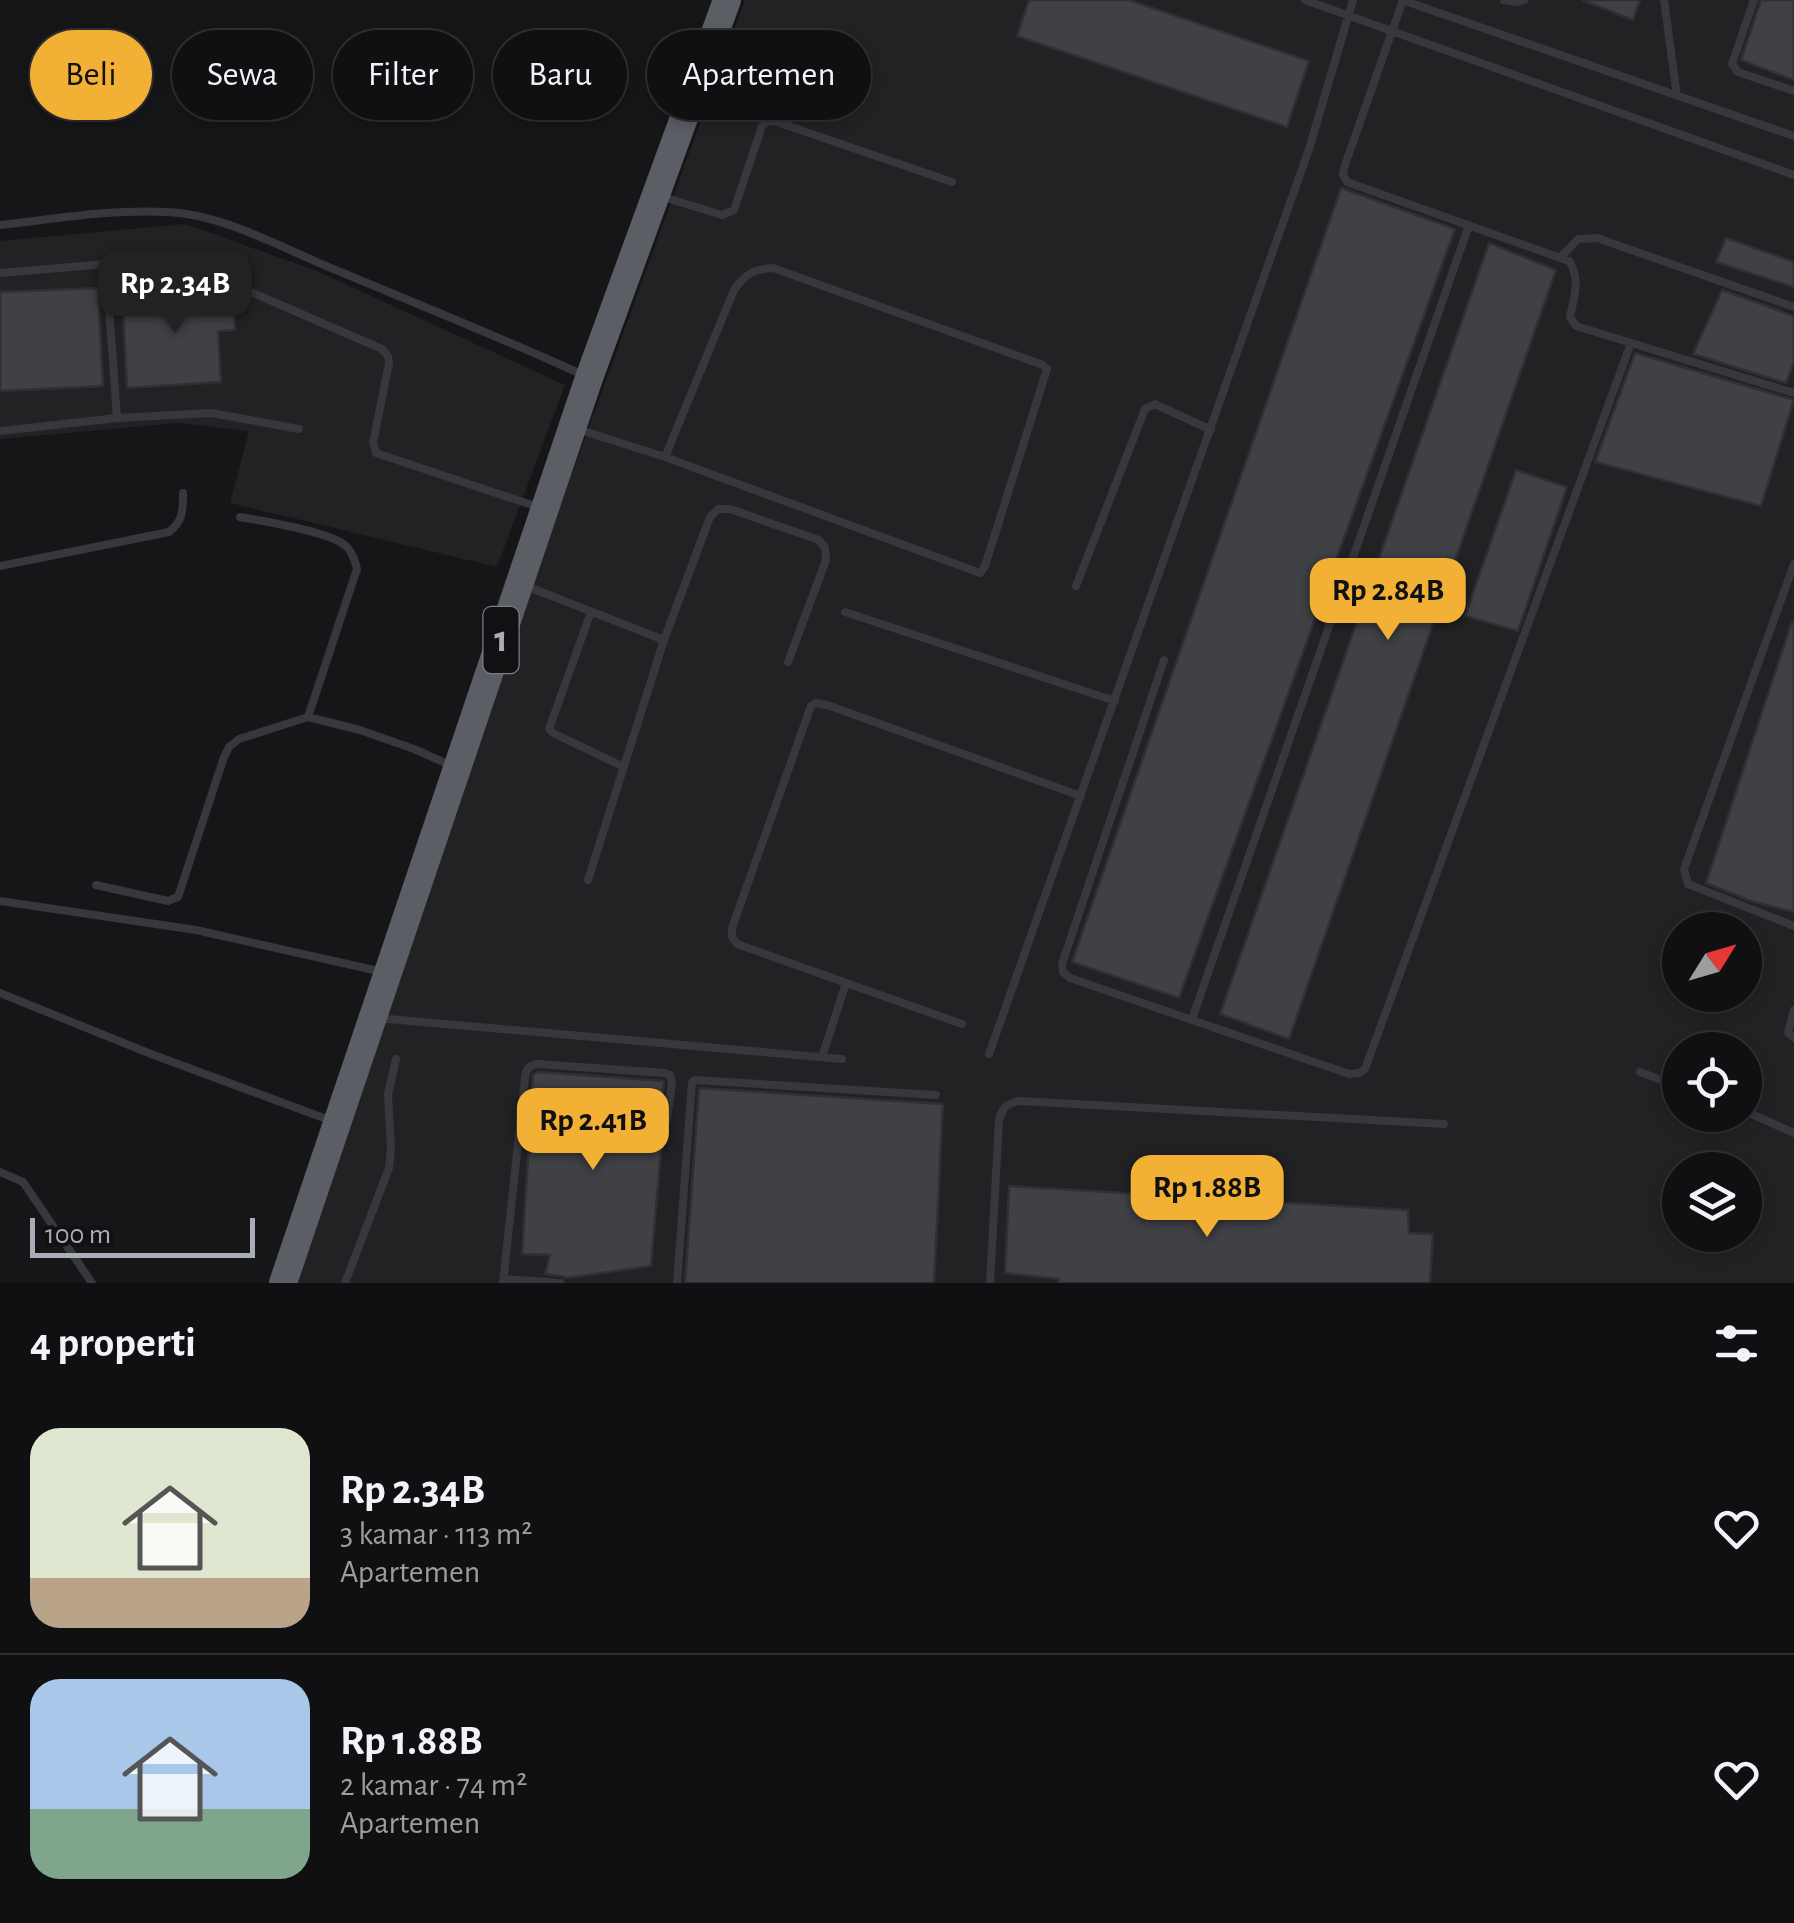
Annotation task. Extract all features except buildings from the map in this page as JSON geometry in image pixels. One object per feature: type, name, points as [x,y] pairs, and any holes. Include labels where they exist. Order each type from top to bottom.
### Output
[{"type":"highway","name":"1","points":[[283,1283],[388,973],[440,762],[520,584],[726,0]]},
{"type":"lane","points":[[1305,0],[1794,176]]},
{"type":"lane","points":[[989,1054],[1211,430],[1308,149],[1354,0]]},
{"type":"lane","points":[[1794,136],[1403,0],[1344,168],[1346,182],[1569,260],[1575,270],[1570,318],[1576,326],[1794,393]]},
{"type":"lane","points":[[1504,0],[1524,0]]},
{"type":"lane","points":[[1664,0],[1677,96]]},
{"type":"lane","points":[[1754,0],[1733,68],[1794,91]]},
{"type":"lane","points":[[656,194],[729,214],[734,210],[762,126],[774,121],[952,182]]},
{"type":"lane","points":[[0,225],[168,212],[210,218],[590,378]]},
{"type":"lane","points":[[1192,1020],[1470,225]]},
{"type":"lane","points":[[1562,257],[1578,239],[1597,238],[1794,308]]},
{"type":"lane","points":[[106,264],[117,418]]},
{"type":"lane","points":[[0,273],[106,264],[221,279],[382,349],[389,362],[372,444],[376,453],[545,510]]},
{"type":"lane","points":[[573,427],[980,573],[1047,369],[772,268],[760,269],[742,278],[734,290],[665,457]]},
{"type":"lane","points":[[1164,660],[1062,964],[1063,972],[1070,978],[1349,1074],[1359,1073],[1364,1069],[1631,342]]},
{"type":"lane","points":[[1076,586],[1145,409],[1155,404],[1211,430]]},
{"type":"lane","points":[[0,431],[117,418],[211,413],[299,428]]},
{"type":"lane","points":[[0,566],[168,532],[183,517],[184,494]]},
{"type":"lane","points":[[588,880],[664,640],[710,518],[718,509],[730,509],[819,540],[825,548],[826,560],[788,662]]},
{"type":"lane","points":[[240,517],[297,528],[344,544],[355,559],[357,569],[308,718]]},
{"type":"lane","points":[[1794,564],[1684,869],[1688,884],[1794,926]]},
{"type":"lane","points":[[520,584],[664,640]]},
{"type":"lane","points":[[591,612],[550,728],[624,767]]},
{"type":"lane","points":[[845,612],[1115,701]]},
{"type":"lane","points":[[962,1024],[737,944],[732,937],[804,719],[813,704],[827,705],[1081,796]]},
{"type":"lane","points":[[96,886],[168,901],[178,896],[224,757],[229,746],[240,740],[308,718],[360,730],[440,762]]},
{"type":"lane","points":[[0,901],[196,930],[388,973]]},
{"type":"lane","points":[[822,1057],[846,982]]},
{"type":"lane","points":[[0,993],[336,1122]]},
{"type":"lane","points":[[1794,1010],[1788,1032],[1794,1038]]},
{"type":"lane","points":[[372,1018],[842,1059]]},
{"type":"lane","points":[[345,1283],[389,1168],[388,1094],[396,1059]]},
{"type":"lane","points":[[560,1283],[504,1281],[526,1070],[537,1064],[665,1073],[672,1082],[667,1120]]},
{"type":"lane","points":[[1640,1072],[1662,1080]]},
{"type":"lane","points":[[677,1283],[692,1082],[936,1095]]},
{"type":"lane","points":[[990,1283],[999,1120],[1002,1108],[1010,1103],[1444,1124]]},
{"type":"lane","points":[[1762,1119],[1794,1133]]},
{"type":"lane","points":[[0,1172],[23,1182],[92,1283]]},
{"type":"shaded area","points":[[745,0],[1794,0],[1794,1283],[293,1283],[367,1035],[701,120],[871,120],[871,30],[734,30]]},
{"type":"shaded area","points":[[185,224],[317,271],[565,385],[497,567],[230,503],[249,431],[178,423],[0,439],[0,241]]}]
